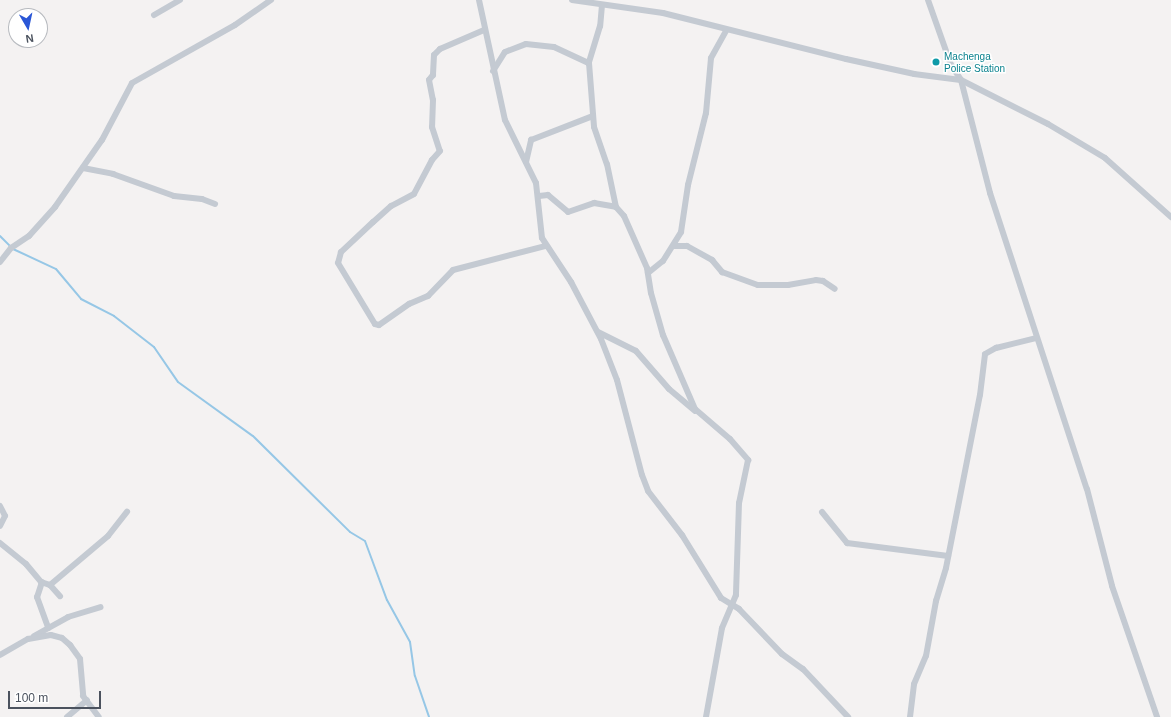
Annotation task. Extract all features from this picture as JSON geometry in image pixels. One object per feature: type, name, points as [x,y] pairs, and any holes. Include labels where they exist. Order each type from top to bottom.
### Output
[{"type":"street","points":[[154,15],[180,0]]},
{"type":"street","points":[[0,262],[11,248],[36,228],[83,168],[102,140],[132,83],[235,25],[271,0]]},
{"type":"street","points":[[479,0],[484,30],[505,120],[536,183],[539,196],[540,231],[546,246],[570,282],[598,332],[617,380],[642,475],[648,491],[682,535],[718,594],[732,605],[782,654],[803,669],[848,717]]},
{"type":"street","points":[[572,0],[663,13],[726,30],[907,72],[961,80],[1048,124],[1105,158],[1171,217]]},
{"type":"street","points":[[928,0],[951,65],[961,80],[990,193],[1036,338],[1087,489],[1112,586],[1143,682],[1157,717]]},
{"type":"street","points":[[602,5],[600,26],[589,63],[596,135],[613,186],[616,207],[624,216],[648,273],[663,335],[699,414]]},
{"type":"street","points":[[484,30],[440,49],[434,55],[433,75],[429,80],[433,100],[432,127],[440,151],[432,160],[414,194],[391,206],[373,222],[341,252],[338,263],[375,324],[379,325],[409,304],[428,296],[453,270],[546,246]]},
{"type":"street","points":[[648,273],[663,261],[681,232],[688,185],[706,113],[711,58],[726,30]]},
{"type":"street","points":[[493,71],[505,52],[526,44],[554,47],[589,63]]},
{"type":"street","points":[[526,162],[531,140],[593,116]]},
{"type":"street","points":[[83,168],[113,174],[174,196],[202,199],[215,204]]},
{"type":"street","points":[[539,196],[548,195],[568,212],[594,203],[616,207]]},
{"type":"street","points":[[673,246],[687,246],[712,260],[722,272],[758,285],[788,285],[816,280],[823,281],[835,289]]},
{"type":"street","points":[[598,332],[636,351],[668,389],[730,439],[748,460],[739,503],[736,595],[732,605],[726,613],[722,628],[706,717]]},
{"type":"street","points":[[910,717],[914,684],[926,656],[936,601],[948,556],[986,352],[1036,338]]},
{"type":"street","points":[[0,506],[5,516],[0,526]]},
{"type":"street","points":[[50,585],[108,536],[127,512]]},
{"type":"street","points":[[822,512],[847,543],[948,556]]},
{"type":"street","points":[[0,543],[14,552],[42,582],[50,585],[60,596]]},
{"type":"street","points":[[42,582],[37,598],[40,611],[48,628]]},
{"type":"street","points":[[0,655],[68,617],[101,607]]},
{"type":"street","points":[[29,638],[51,636],[62,638],[70,645],[82,663],[82,691],[99,717]]},
{"type":"street","points":[[68,717],[87,700]]},
{"type":"waterway","points":[[0,236],[10,246]]},
{"type":"waterway","points":[[13,249],[56,269],[81,299],[114,316],[154,347],[178,382],[253,436],[350,532],[365,541],[387,600],[410,642],[415,676],[429,717]]},
{"type":"place","name":"Machenga Police Station","points":[[936,62]]}]
